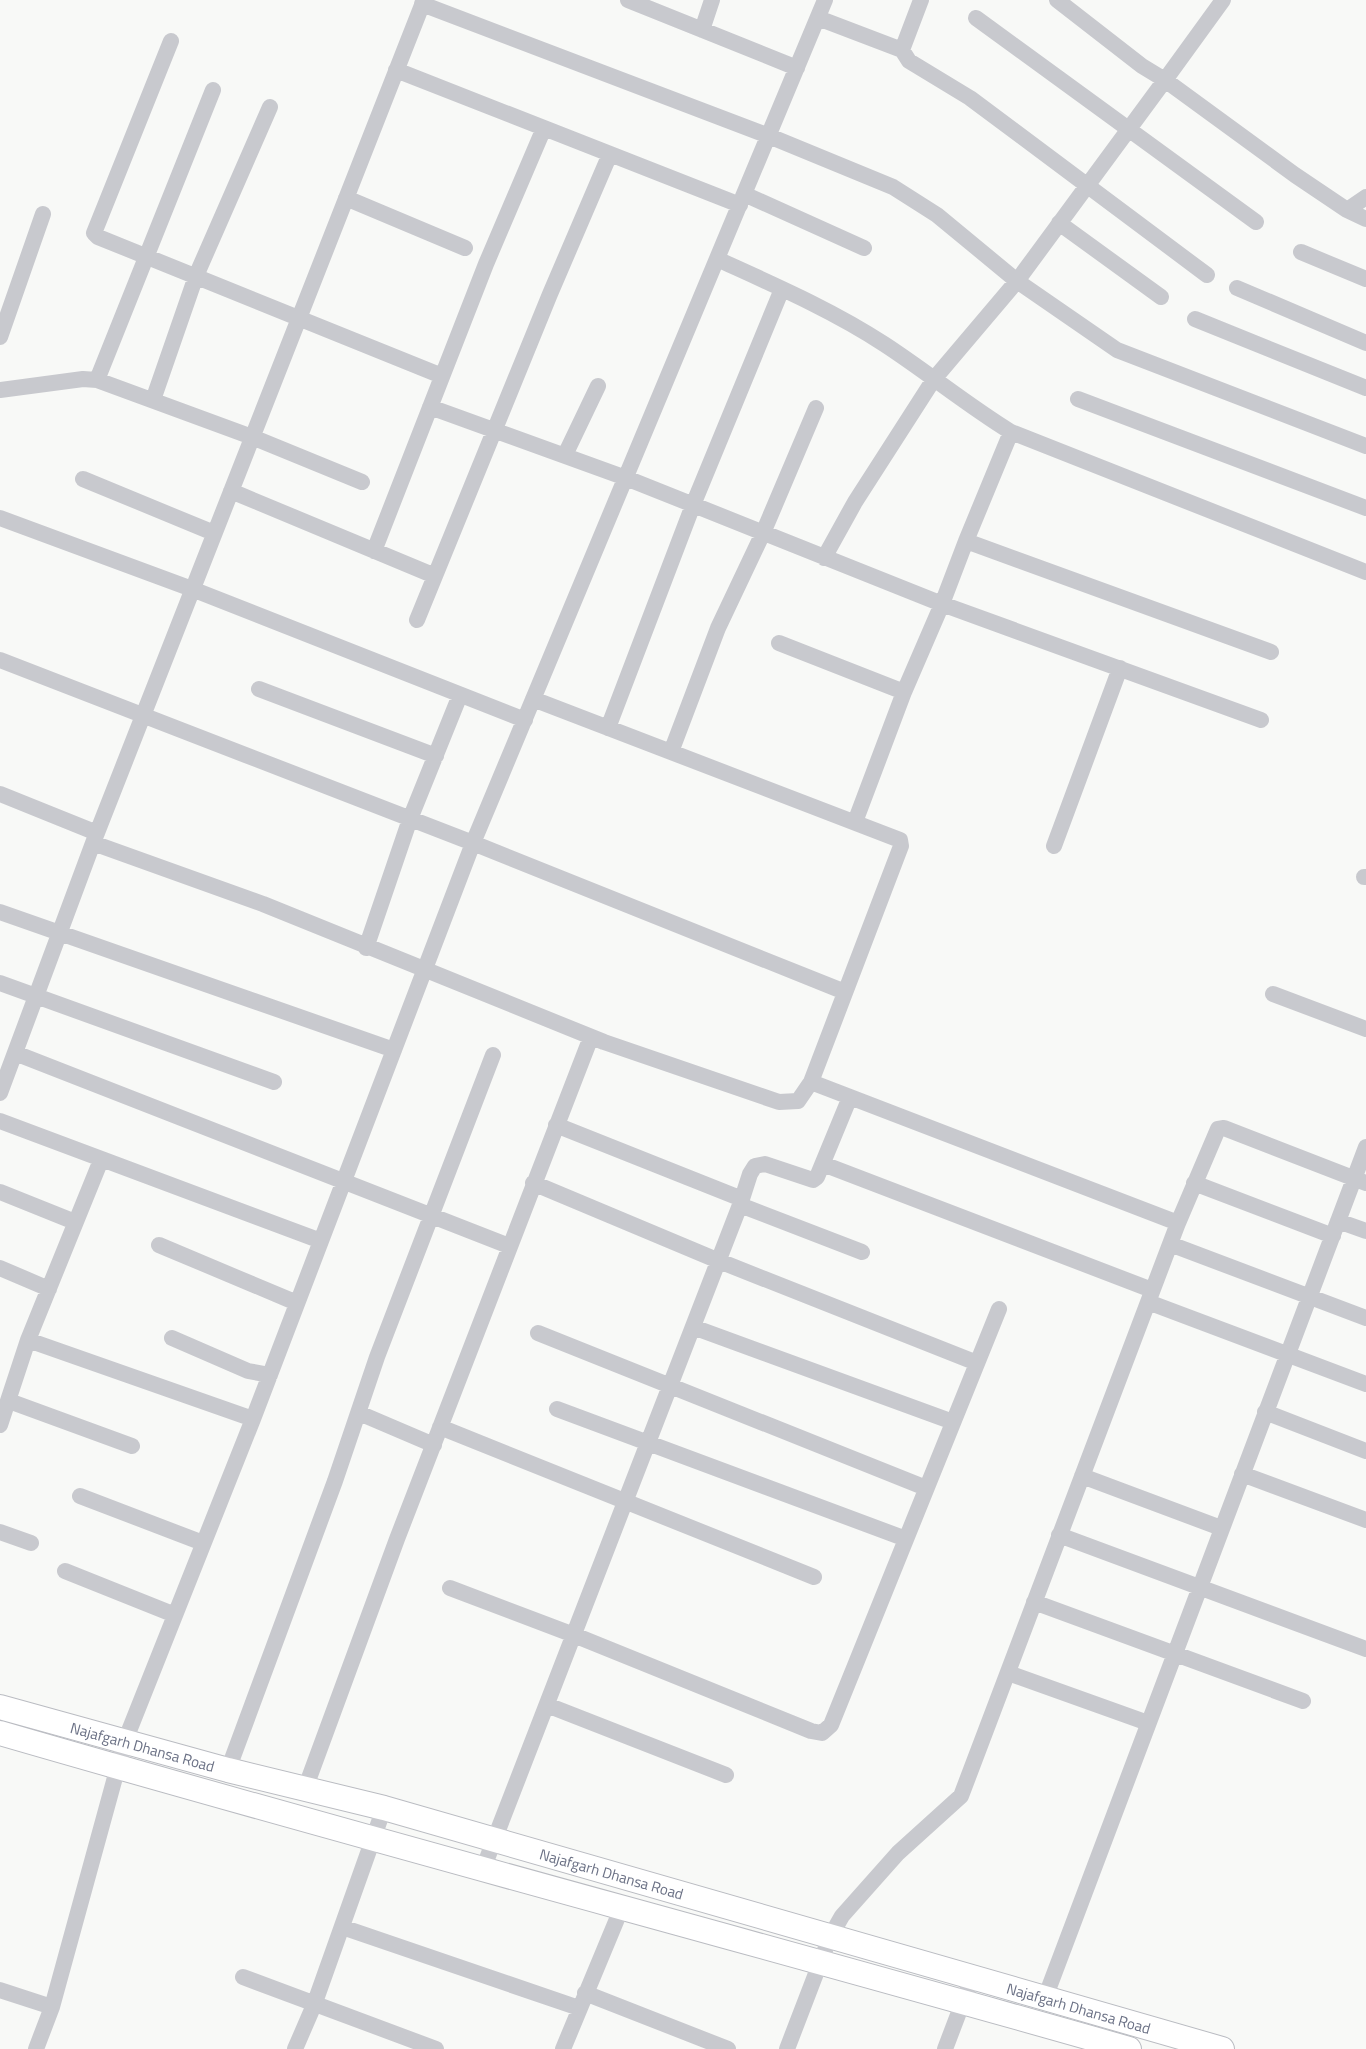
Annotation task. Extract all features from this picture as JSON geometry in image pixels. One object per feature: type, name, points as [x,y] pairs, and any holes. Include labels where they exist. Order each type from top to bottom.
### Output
[{"type":"main road","name":"Najafgarh Dhansa Road","points":[[0,1707],[228,1770],[384,1808],[1045,1998],[1177,2043],[1222,2049]]},
{"type":"main road","name":"Najafgarh Dhansa Road","points":[[0,1733],[1130,2049]]},
{"type":"street","points":[[628,0],[797,68]]},
{"type":"street","points":[[702,30],[712,0]]},
{"type":"street","points":[[36,2049],[52,2007],[125,1741],[253,1419],[473,843],[825,0]]},
{"type":"street","points":[[902,50],[921,0]]},
{"type":"street","points":[[1057,0],[1142,66],[1347,210],[1366,219]]},
{"type":"street","points":[[824,558],[855,502],[934,379],[1017,280],[1222,0]]},
{"type":"street","points":[[0,1094],[95,838],[423,2],[769,136],[893,187],[937,215],[1017,280],[1117,350],[1366,446]]},
{"type":"street","points":[[818,18],[902,50],[909,60],[970,99],[1207,274]]},
{"type":"street","points":[[976,18],[1256,222]]},
{"type":"street","points":[[171,41],[135,136],[94,228],[94,233],[98,237],[300,316],[442,375]]},
{"type":"street","points":[[396,70],[610,154],[742,199],[864,249]]},
{"type":"street","points":[[97,380],[213,90]]},
{"type":"street","points":[[153,400],[196,276],[270,107]]},
{"type":"street","points":[[374,551],[442,375],[544,128]]},
{"type":"street","points":[[417,620],[610,154]]},
{"type":"street","points":[[1347,210],[1366,197]]},
{"type":"street","points":[[346,198],[465,248]]},
{"type":"street","points":[[0,335],[43,214]]},
{"type":"street","points":[[1059,223],[1161,297]]},
{"type":"street","points":[[1301,252],[1366,279]]},
{"type":"street","points":[[717,259],[782,289],[882,343],[977,411],[1011,432],[1366,572]]},
{"type":"street","points":[[1237,288],[1366,343]]},
{"type":"street","points":[[608,728],[693,505],[782,289]]},
{"type":"street","points":[[1195,319],[1366,388]]},
{"type":"street","points":[[0,390],[83,379],[97,380],[252,436],[362,482]]},
{"type":"street","points":[[565,455],[598,386]]},
{"type":"street","points":[[1078,399],[1366,508]]},
{"type":"street","points":[[430,407],[626,478],[942,604],[1261,720]]},
{"type":"street","points":[[671,752],[718,628],[763,533],[816,408]]},
{"type":"street","points":[[855,822],[904,692],[1011,432]]},
{"type":"street","points":[[83,479],[214,533]]},
{"type":"street","points":[[231,491],[435,576]]},
{"type":"street","points":[[0,518],[192,589],[525,720]]},
{"type":"street","points":[[966,541],[1271,652]]},
{"type":"street","points":[[778,643],[904,692]]},
{"type":"street","points":[[0,660],[142,717],[473,843],[845,992]]},
{"type":"street","points":[[1054,846],[1120,668]]},
{"type":"street","points":[[259,689],[436,756]]},
{"type":"street","points":[[366,948],[410,819],[460,695]]},
{"type":"street","points":[[0,794],[95,838],[591,1037],[780,1102],[798,1101],[811,1082],[901,846],[900,840],[533,699]]},
{"type":"street","points":[[0,912],[394,1050]]},
{"type":"street","points":[[0,983],[274,1082]]},
{"type":"street","points":[[1273,994],[1366,1029]]},
{"type":"street","points":[[305,1790],[440,1427],[591,1037]]},
{"type":"street","points":[[15,1053],[509,1246]]},
{"type":"street","points":[[228,1770],[359,1413],[377,1357],[434,1215],[493,1055]]},
{"type":"street","points":[[811,1082],[1178,1223]]},
{"type":"street","points":[[483,1869],[755,1166],[765,1164],[813,1180],[817,1177],[823,1164],[850,1097]]},
{"type":"street","points":[[0,1121],[321,1241]]},
{"type":"street","points":[[556,1125],[862,1252]]},
{"type":"street","points":[[787,2049],[822,1963],[830,1937],[842,1916],[898,1853],[962,1796],[1059,1535],[1213,1136],[1218,1129],[1224,1128],[1360,1181]]},
{"type":"street","points":[[1045,1998],[1286,1354],[1335,1228],[1360,1181],[1366,1147]]},
{"type":"street","points":[[0,1425],[28,1341],[100,1160]]},
{"type":"street","points":[[823,1164],[1150,1296],[1286,1354],[1366,1384]]},
{"type":"street","points":[[533,1183],[719,1261],[977,1363]]},
{"type":"street","points":[[1194,1183],[1335,1228],[1366,1231]]},
{"type":"street","points":[[0,1192],[75,1222]]},
{"type":"street","points":[[1170,1244],[1366,1318]]},
{"type":"street","points":[[159,1245],[297,1303]]},
{"type":"street","points":[[0,1268],[49,1289]]},
{"type":"street","points":[[450,1588],[574,1635],[811,1731],[822,1733],[831,1725],[999,1309]]},
{"type":"street","points":[[693,1327],[953,1422]]},
{"type":"street","points":[[538,1333],[926,1488]]},
{"type":"street","points":[[172,1338],[248,1371],[270,1375]]},
{"type":"street","points":[[28,1341],[253,1419]]},
{"type":"street","points":[[9,1401],[132,1446]]},
{"type":"street","points":[[557,1409],[906,1539]]},
{"type":"street","points":[[1265,1412],[1366,1450]]},
{"type":"street","points":[[359,1413],[434,1445]]},
{"type":"street","points":[[440,1427],[814,1577]]},
{"type":"street","points":[[1242,1474],[1366,1520]]},
{"type":"street","points":[[1082,1476],[1221,1528]]},
{"type":"street","points":[[80,1496],[203,1543]]},
{"type":"street","points":[[0,1532],[31,1543]]},
{"type":"street","points":[[1059,1535],[1366,1648]]},
{"type":"street","points":[[65,1571],[175,1615]]},
{"type":"street","points":[[1034,1602],[1303,1701]]},
{"type":"street","points":[[1008,1673],[1148,1723]]},
{"type":"street","points":[[547,1705],[726,1775]]},
{"type":"street","points":[[295,2049],[314,2005],[384,1808]]},
{"type":"street","points":[[563,2049],[622,1906]]},
{"type":"street","points":[[342,1927],[728,2049]]},
{"type":"street","points":[[243,1977],[436,2049]]},
{"type":"street","points":[[945,2049],[972,1978]]},
{"type":"street","points":[[0,1990],[52,2007]]}]
